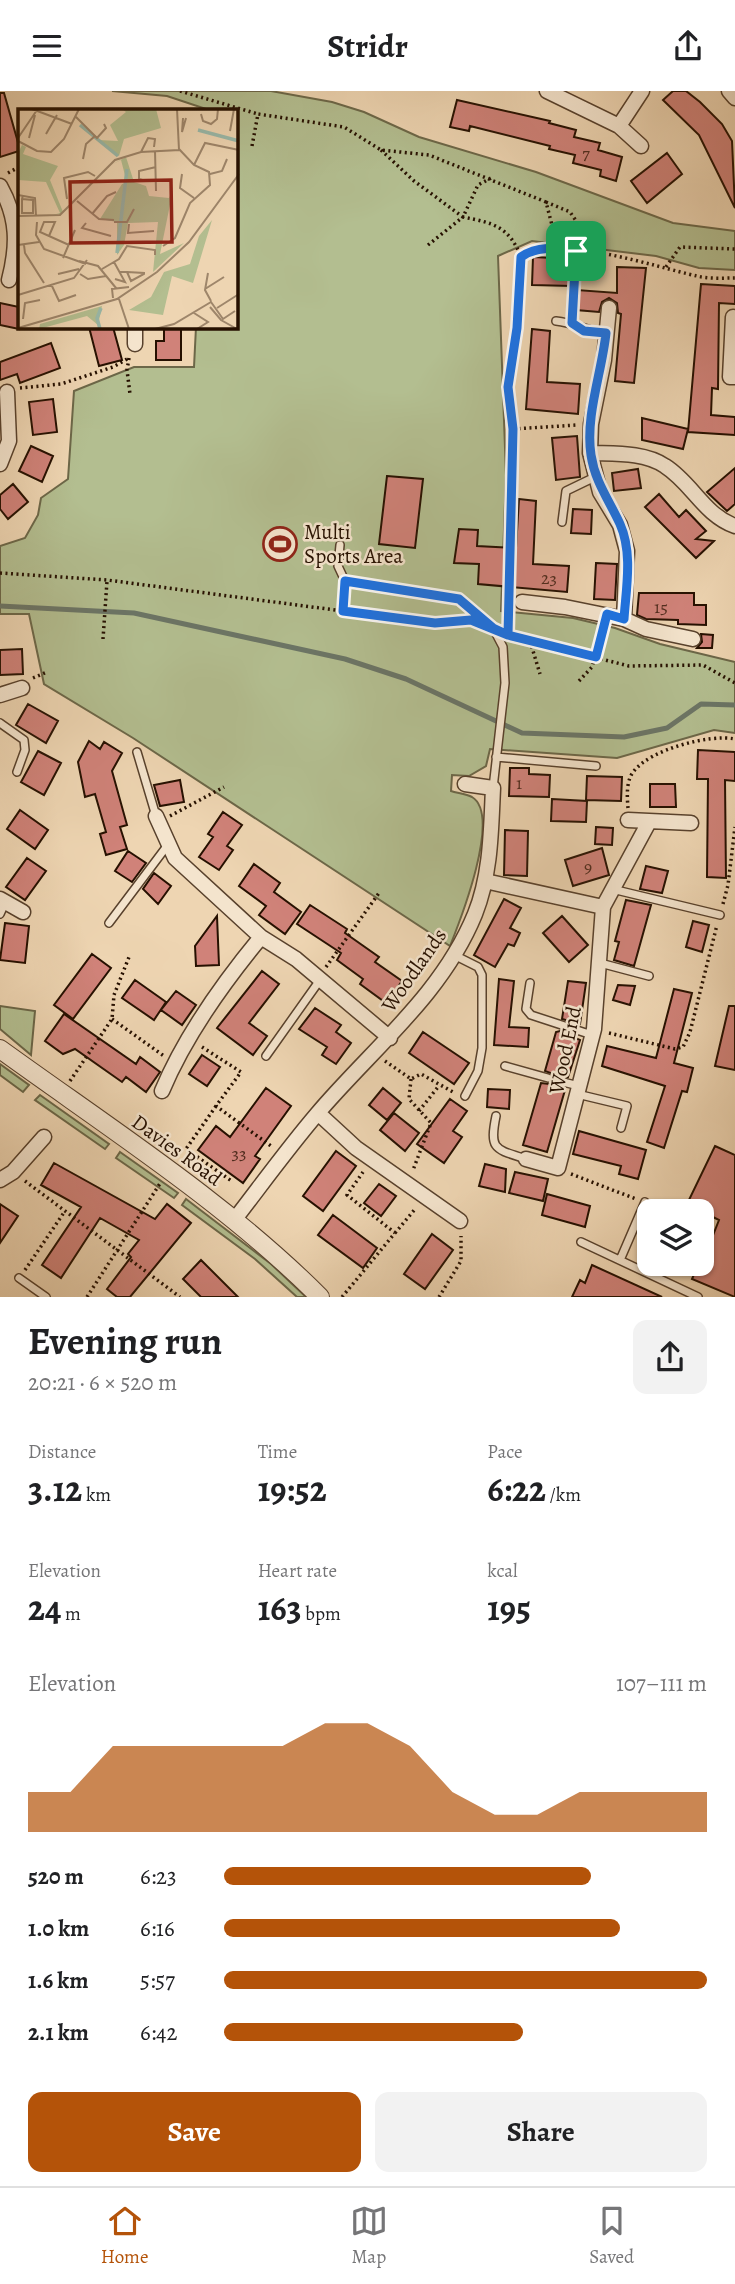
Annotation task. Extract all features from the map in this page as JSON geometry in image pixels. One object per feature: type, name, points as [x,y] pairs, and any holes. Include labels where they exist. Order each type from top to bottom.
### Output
[{"type":"street","points":[[547,91],[619,126],[641,146]]},
{"type":"street","points":[[619,126],[642,91]]},
{"type":"street","points":[[729,91],[735,98]]},
{"type":"street","points":[[0,186],[9,201],[17,233],[10,280]]},
{"type":"street","points":[[609,308],[590,453],[600,492],[620,525],[626,551],[624,619]]},
{"type":"street","points":[[733,317],[730,377],[735,377]]},
{"type":"street","points":[[132,350],[135,329]]},
{"type":"street","points":[[0,464],[9,441],[7,392]]},
{"type":"street","points":[[590,453],[638,456],[665,466],[714,515],[735,526]]},
{"type":"street","points":[[522,602],[607,614],[692,639]]},
{"type":"street","points":[[0,695],[22,688]]},
{"type":"street","points":[[465,784],[493,788]]},
{"type":"street","name":"Woodlands","points":[[235,1219],[318,1113],[390,1038],[454,955],[475,915],[485,881],[493,788]]},
{"type":"street","name":"Woodlands","points":[[157,819],[167,846],[175,858],[261,937],[319,979],[390,1038]]},
{"type":"street","points":[[628,820],[691,823]]},
{"type":"street","name":"Wood End","points":[[558,1168],[594,1032],[603,907],[649,822]]},
{"type":"street","points":[[485,881],[603,907]]},
{"type":"street","points":[[2,905],[23,912]]},
{"type":"street","points":[[162,1091],[174,1063],[241,962],[261,937]]},
{"type":"street","name":"Davies Road","points":[[0,1049],[235,1219],[278,1254],[320,1297]]},
{"type":"street","points":[[318,1113],[372,1159],[460,1221]]},
{"type":"street","points":[[0,1179],[13,1172],[44,1137]]},
{"type":"street","points":[[526,1159],[558,1168]]},
{"type":"lane","points":[[556,321],[572,323],[584,331],[606,333]]},
{"type":"lane","points":[[562,522],[566,491],[575,484],[596,477]]},
{"type":"lane","points":[[340,545],[338,566],[345,581],[459,599],[493,628],[503,647],[502,715],[493,788]]},
{"type":"lane","points":[[0,723],[24,740],[25,750],[17,772]]},
{"type":"lane","points":[[137,752],[157,819]]},
{"type":"lane","points":[[496,757],[596,766]]},
{"type":"lane","points":[[109,923],[167,846]]},
{"type":"lane","points":[[612,889],[720,915]]},
{"type":"lane","points":[[454,955],[478,967],[482,975],[482,1048],[478,1072],[465,1096]]},
{"type":"lane","points":[[600,963],[649,976]]},
{"type":"lane","points":[[266,1056],[319,979]]},
{"type":"lane","points":[[530,983],[526,1009],[531,1015],[594,1032]]},
{"type":"lane","points":[[505,1066],[548,1078]]},
{"type":"lane","points":[[563,1082],[578,1090],[627,1106],[621,1128]]},
{"type":"lane","points":[[496,1116],[492,1138],[494,1146],[526,1159]]},
{"type":"lane","points":[[620,1260],[637,1221]]},
{"type":"lane","points":[[581,1242],[698,1297]]},
{"type":"lane","points":[[19,1278],[46,1297]]},
{"type":"path","points":[[180,91],[258,114],[344,127],[381,150],[414,181],[463,217],[491,223],[513,238],[521,257],[517,328],[508,387],[513,429],[508,635]]},
{"type":"path","points":[[252,146],[258,114]]},
{"type":"path","points":[[381,150],[429,155],[570,212],[579,225],[572,323]]},
{"type":"path","points":[[428,245],[463,217],[478,185],[491,178]]},
{"type":"path","points":[[546,202],[553,229],[553,247]]},
{"type":"path","points":[[521,257],[531,250],[553,247],[666,267],[698,277],[735,278]]},
{"type":"path","points":[[666,267],[680,247],[735,249]]},
{"type":"path","points":[[7,392],[30,384],[61,384],[113,367],[132,350]]},
{"type":"path","points":[[130,394],[127,370],[132,350]]},
{"type":"path","points":[[513,429],[592,424]]},
{"type":"path","points":[[0,573],[107,580],[435,623],[471,620],[508,635],[629,666],[703,665],[735,683]]},
{"type":"path","points":[[103,639],[107,580]]},
{"type":"path","points":[[343,611],[345,581]]},
{"type":"path","points":[[579,681],[596,657],[607,614]]},
{"type":"path","points":[[530,641],[540,674]]},
{"type":"path","points":[[628,820],[627,787],[634,771],[654,756],[704,739],[735,737]]},
{"type":"path","points":[[157,819],[224,787]]},
{"type":"path","points":[[594,1032],[676,1049],[682,1047],[690,1032],[729,885],[735,827]]},
{"type":"path","points":[[319,979],[379,893]]},
{"type":"path","points":[[62,1094],[111,1019],[114,996],[129,957]]},
{"type":"path","points":[[111,1019],[174,1063]]},
{"type":"path","points":[[190,1039],[241,1072],[186,1149],[233,1182]]},
{"type":"path","points":[[375,1054],[411,1079]]},
{"type":"path","points":[[411,1079],[421,1075],[438,1087],[465,1096]]},
{"type":"path","points":[[405,1182],[419,1160],[431,1122],[409,1099],[411,1079]]},
{"type":"path","points":[[419,1111],[438,1087]]},
{"type":"path","points":[[216,1106],[285,1155]]},
{"type":"path","points":[[372,1159],[347,1195],[395,1233]]},
{"type":"path","points":[[558,1168],[594,1185],[637,1199]]},
{"type":"path","points":[[13,1172],[180,1297]]},
{"type":"path","points":[[87,1297],[169,1172]]},
{"type":"path","points":[[342,1297],[426,1196]]},
{"type":"path","points":[[19,1278],[65,1211]]},
{"type":"path","points":[[439,1297],[461,1261],[460,1221]]},
{"type":"green space","points":[[112,91],[271,91],[332,102],[364,112],[419,137],[536,172],[673,223],[735,231],[735,270],[699,268],[656,256],[532,241],[498,256],[506,475],[501,611],[573,618],[615,628],[660,644],[735,662],[735,733],[714,730],[617,758],[490,749],[486,766],[469,776],[452,775],[451,791],[472,797],[480,808],[483,824],[476,869],[450,946],[133,738],[44,684],[29,614],[0,614],[0,546],[25,538],[38,515],[41,498],[68,479],[74,391],[134,367],[194,367],[196,329],[238,329],[238,109],[206,109],[167,96]]},
{"type":"green space","points":[[0,1006],[35,1011],[31,1055],[0,1029]]},
{"type":"green space","points":[[0,1064],[29,1085],[23,1092],[0,1075]]},
{"type":"green space","points":[[40,1095],[109,1144],[105,1149],[35,1100]]},
{"type":"green space","points":[[120,1152],[178,1193],[174,1198],[116,1158]]},
{"type":"green space","points":[[186,1199],[271,1264],[306,1297],[297,1297],[255,1259],[182,1205]]},
{"type":"building","points":[[673,91],[686,91],[700,102],[722,124],[732,141],[735,208],[699,135],[663,100]]},
{"type":"building","points":[[0,93],[4,93],[18,151],[0,157]]},
{"type":"building","points":[[457,100],[550,121],[549,123],[576,130],[574,137],[600,143],[598,150],[622,157],[616,181],[600,176],[601,170],[573,163],[575,155],[549,149],[550,146],[470,126],[469,131],[450,127]]},
{"type":"building","points":[[667,153],[682,174],[647,203],[631,181]]},
{"type":"building","points":[[533,257],[574,259],[573,286],[532,285]]},
{"type":"building","points":[[617,267],[646,268],[634,383],[615,381],[621,314],[618,313],[617,303],[609,298],[602,302],[599,312],[576,310],[577,290],[617,293]]},
{"type":"building","points":[[701,284],[735,286],[735,304],[719,303],[718,389],[712,388],[711,415],[735,417],[735,435],[688,432]]},
{"type":"building","points":[[0,303],[18,307],[18,329],[0,325]]},
{"type":"building","points":[[90,329],[114,329],[122,360],[99,366]]},
{"type":"building","points":[[164,329],[181,329],[181,360],[156,360],[156,341],[164,341]]},
{"type":"building","points":[[532,329],[550,331],[547,382],[580,384],[578,414],[526,409]]},
{"type":"building","points":[[51,343],[60,368],[20,383],[17,374],[0,380],[0,362]]},
{"type":"building","points":[[53,399],[57,432],[33,435],[29,402]]},
{"type":"building","points":[[642,418],[688,429],[683,449],[642,440]]},
{"type":"building","points":[[577,436],[580,477],[556,480],[552,438]]},
{"type":"building","points":[[31,446],[53,456],[42,482],[19,471]]},
{"type":"building","points":[[735,468],[735,504],[727,511],[707,492]]},
{"type":"building","points":[[638,469],[641,488],[614,491],[612,473]]},
{"type":"building","points":[[387,476],[423,479],[415,548],[379,544]]},
{"type":"building","points":[[13,484],[28,502],[8,519],[0,509],[0,495]]},
{"type":"building","points":[[659,494],[679,517],[686,510],[706,531],[696,539],[714,541],[696,558],[645,507]]},
{"type":"building","points":[[519,499],[536,501],[533,564],[569,566],[567,592],[478,584],[479,564],[454,563],[459,529],[478,530],[477,546],[516,548]]},
{"type":"building","points":[[573,509],[592,510],[591,534],[571,533]]},
{"type":"building","points":[[596,563],[617,564],[615,600],[594,599]]},
{"type":"building","points":[[639,593],[694,593],[694,605],[706,605],[706,625],[678,624],[678,620],[646,619],[637,615]]},
{"type":"building","points":[[701,634],[713,635],[712,648],[697,648],[702,642]]},
{"type":"building","points":[[22,649],[23,674],[0,675],[0,650]]},
{"type":"building","points":[[28,704],[58,721],[46,743],[16,725]]},
{"type":"building","points":[[89,741],[100,749],[104,742],[122,753],[112,771],[127,825],[120,827],[127,849],[106,855],[100,834],[106,832],[95,794],[85,797],[78,762]]},
{"type":"building","points":[[698,750],[735,752],[735,781],[725,780],[726,878],[707,877],[708,779],[697,779]]},
{"type":"building","points":[[38,751],[61,763],[44,795],[21,782]]},
{"type":"building","points":[[510,768],[529,768],[529,774],[550,775],[549,797],[509,796]]},
{"type":"building","points":[[587,776],[622,777],[621,801],[586,800]]},
{"type":"building","points":[[180,780],[184,802],[160,806],[154,785]]},
{"type":"building","points":[[650,784],[675,784],[676,807],[650,807]]},
{"type":"building","points":[[552,799],[587,801],[586,822],[551,821]]},
{"type":"building","points":[[20,810],[48,830],[35,849],[7,829]]},
{"type":"building","points":[[223,812],[242,825],[227,846],[233,850],[219,870],[199,857],[213,837],[208,834]]},
{"type":"building","points":[[596,827],[613,828],[612,845],[595,844]]},
{"type":"building","points":[[505,830],[528,831],[527,876],[504,875]]},
{"type":"building","points":[[602,848],[609,875],[573,886],[565,860]]},
{"type":"building","points":[[128,851],[146,863],[132,882],[115,871]]},
{"type":"building","points":[[27,858],[46,871],[25,900],[6,887]]},
{"type":"building","points":[[254,864],[280,883],[274,892],[301,912],[285,934],[259,915],[266,906],[239,886]]},
{"type":"building","points":[[646,866],[668,871],[662,893],[640,889]]},
{"type":"building","points":[[154,873],[171,886],[158,904],[143,889]]},
{"type":"building","points":[[504,899],[521,908],[510,928],[520,933],[514,946],[508,944],[495,967],[474,955]]},
{"type":"building","points":[[626,900],[651,905],[634,966],[614,960],[619,942],[615,941]]},
{"type":"building","points":[[310,905],[347,929],[345,933],[379,957],[375,962],[402,981],[386,1003],[360,984],[363,979],[337,960],[341,953],[297,924]]},
{"type":"building","points":[[217,916],[219,965],[196,966],[195,946]]},
{"type":"building","points":[[562,916],[588,945],[569,962],[543,933]]},
{"type":"building","points":[[693,921],[709,925],[702,952],[686,947]]},
{"type":"building","points":[[5,923],[29,926],[25,963],[0,960]]},
{"type":"building","points":[[92,954],[111,968],[73,1019],[54,1005]]},
{"type":"building","points":[[262,971],[279,984],[249,1023],[267,1036],[253,1055],[217,1028]]},
{"type":"building","points":[[499,979],[514,981],[509,1027],[529,1028],[528,1047],[494,1045]]},
{"type":"building","points":[[135,980],[166,1002],[154,1020],[122,998]]},
{"type":"building","points":[[568,981],[586,983],[580,1024],[562,1019]]},
{"type":"building","points":[[618,985],[635,986],[630,1005],[613,1000]]},
{"type":"building","points":[[674,989],[692,993],[674,1063],[693,1068],[687,1092],[682,1091],[664,1148],[647,1142],[665,1086],[602,1066],[607,1046],[656,1058]]},
{"type":"building","points":[[176,991],[196,1005],[182,1025],[161,1010]]},
{"type":"building","points":[[729,1006],[735,1006],[735,1070],[715,1066]]},
{"type":"building","points":[[315,1008],[341,1025],[336,1032],[351,1043],[336,1064],[322,1055],[327,1047],[299,1029]]},
{"type":"building","points":[[64,1014],[136,1064],[140,1057],[160,1072],[146,1092],[126,1077],[122,1082],[75,1049],[63,1054],[45,1041]]},
{"type":"building","points":[[560,1031],[580,1040],[568,1077],[562,1076],[557,1080],[558,1086],[565,1090],[547,1152],[523,1145],[541,1083],[549,1084],[554,1080],[553,1074],[545,1071],[556,1032]]},
{"type":"building","points":[[423,1032],[469,1063],[454,1084],[409,1053]]},
{"type":"building","points":[[202,1055],[220,1067],[207,1086],[189,1074]]},
{"type":"building","points":[[266,1088],[291,1106],[255,1156],[260,1159],[243,1183],[198,1150],[216,1126],[230,1137]]},
{"type":"building","points":[[383,1088],[401,1103],[387,1120],[369,1105]]},
{"type":"building","points":[[488,1089],[510,1090],[509,1109],[487,1107]]},
{"type":"building","points":[[450,1099],[467,1111],[453,1131],[462,1137],[444,1163],[417,1144]]},
{"type":"building","points":[[394,1113],[419,1133],[405,1151],[380,1130]]},
{"type":"building","points":[[579,1131],[646,1150],[638,1179],[619,1174],[621,1166],[573,1154]]},
{"type":"building","points":[[715,1146],[735,1155],[735,1297],[692,1279],[693,1276],[714,1276],[714,1233],[719,1220],[714,1218],[714,1199],[689,1199]]},
{"type":"building","points":[[336,1151],[356,1166],[323,1211],[303,1196]]},
{"type":"building","points":[[54,1163],[155,1219],[167,1204],[191,1223],[130,1297],[117,1297],[107,1289],[131,1257],[128,1254],[139,1240],[100,1218],[61,1278],[42,1265],[81,1207],[41,1185]]},
{"type":"building","points":[[485,1164],[506,1169],[505,1192],[479,1186]]},
{"type":"building","points":[[515,1172],[548,1179],[543,1201],[509,1193]]},
{"type":"building","points":[[379,1184],[396,1196],[381,1216],[364,1203]]},
{"type":"building","points":[[547,1194],[590,1206],[585,1227],[542,1215]]},
{"type":"building","points":[[0,1204],[18,1216],[0,1243]]},
{"type":"building","points":[[333,1215],[377,1248],[363,1268],[318,1235]]},
{"type":"building","points":[[432,1234],[453,1250],[425,1289],[404,1274]]},
{"type":"building","points":[[201,1260],[238,1297],[201,1297],[183,1279]]},
{"type":"building","points":[[592,1265],[662,1297],[572,1297],[580,1280],[585,1283]]},
{"type":"waterway","points":[[0,606],[134,613],[345,659],[406,679],[522,733],[624,737],[667,728],[701,704],[735,705]]},
{"type":"place","name":"Multi Sports Area","points":[[280,544]]},
{"type":"route","points":[[576,251],[553,247],[531,250],[521,257],[517,328],[508,387],[513,429],[508,635],[471,620],[435,623],[343,611],[345,581],[436,594],[459,599],[493,628],[508,635],[596,657],[607,614],[624,619],[626,551],[620,525],[600,492],[590,453],[606,333],[584,331],[572,323],[576,251]]}]
